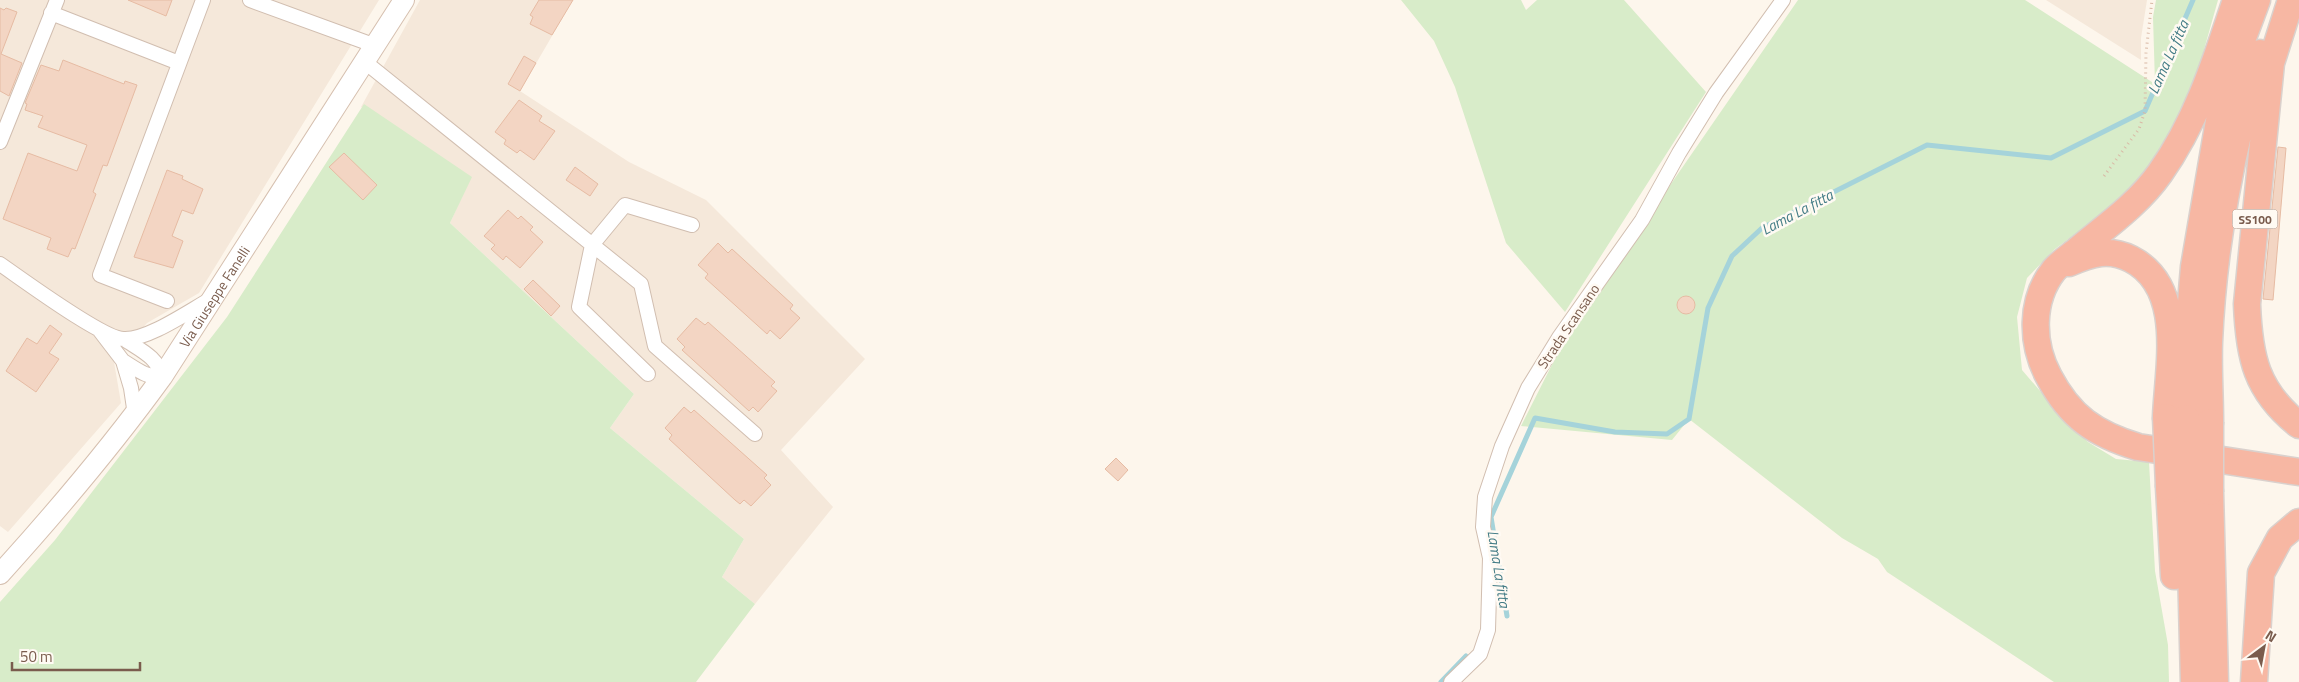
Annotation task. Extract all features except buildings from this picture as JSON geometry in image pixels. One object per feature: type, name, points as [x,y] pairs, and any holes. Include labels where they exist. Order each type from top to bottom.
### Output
[{"type":"highway","points":[[2236,0],[2203,94],[2182,141],[2159,175],[2136,200],[2115,221],[2055,269],[2042,288],[2035,317],[2037,343],[2045,370],[2057,392],[2073,412],[2095,430],[2116,440],[2138,447],[2299,472]]},
{"type":"highway","name":"SS100","points":[[2215,682],[2189,489],[2186,363],[2194,267],[2225,86],[2257,0]]},
{"type":"highway","name":"SS100","points":[[2188,419],[2209,343],[2214,276],[2239,130],[2276,0]]},
{"type":"highway","name":"SS100","points":[[2291,0],[2271,63],[2246,304],[2248,340],[2256,372],[2268,394],[2285,414],[2299,425]]},
{"type":"highway","name":"SS100","points":[[2055,269],[2090,253],[2118,253],[2141,264],[2158,282],[2166,302],[2188,419],[2189,489],[2174,576],[2192,634],[2194,682]]},
{"type":"highway","points":[[2254,682],[2260,573],[2280,538],[2299,522]]},
{"type":"main road","name":"Via Giuseppe Fanelli","points":[[0,574],[42,527],[134,415],[162,377],[404,0]]},
{"type":"street","points":[[0,142],[56,0]]},
{"type":"street","points":[[167,300],[100,275],[203,0]]},
{"type":"street","points":[[250,0],[371,54],[592,245],[641,284],[655,346],[755,434]]},
{"type":"street","name":"Strada Scansano","points":[[1451,682],[1480,654],[1488,630],[1490,558],[1484,527],[1485,497],[1502,446],[1528,388],[1560,336],[1642,220],[1716,92],[1783,0]]},
{"type":"street","points":[[51,13],[180,63]]},
{"type":"street","points":[[648,374],[579,307],[592,245],[625,204],[692,225]]},
{"type":"street","points":[[0,264],[100,330],[124,339],[154,359],[160,367],[162,377],[154,378],[146,375],[123,361]]},
{"type":"street","points":[[124,339],[150,333],[214,298]]},
{"type":"street","points":[[100,330],[123,361],[131,388],[134,415]]},
{"type":"path","points":[[2104,176],[2138,129],[2145,111],[2146,53],[2152,0]]},
{"type":"shaded area","points":[[0,0],[379,0],[199,293],[147,323],[114,362],[121,403],[8,532],[0,526]]},
{"type":"shaded area","points":[[420,0],[573,0],[520,91],[629,162],[706,200],[865,359],[781,450],[833,507],[755,604],[722,577],[744,539],[610,428],[634,394],[450,223],[471,177],[361,107]]},
{"type":"shaded area","points":[[2046,0],[2147,0],[2141,38],[2141,60]]},
{"type":"green space","points":[[1401,0],[1521,0],[1526,10],[1537,0],[1624,0],[1706,92],[1565,312],[1506,243],[1455,87],[1434,41]]},
{"type":"green space","points":[[1798,0],[2025,0],[2155,84],[2153,17],[2156,0],[2218,0],[2191,96],[2171,132],[2130,193],[2055,249],[2027,278],[2017,317],[2022,370],[2059,413],[2088,442],[2116,459],[2149,462],[2155,571],[2168,645],[2169,682],[2054,682],[1887,572],[1878,559],[1842,538],[1689,419],[1672,440],[1521,426],[1568,333]]},
{"type":"green space","points":[[364,104],[472,177],[450,223],[634,394],[610,428],[744,539],[722,577],[755,604],[696,682],[0,682],[0,602],[55,540],[227,317]]},
{"type":"waterway","name":"Lama La fitta","points":[[1507,616],[1491,517],[1535,418],[1615,432],[1667,434],[1689,419],[1708,308],[1732,256],[1762,228],[1927,145],[2051,158],[2145,111],[2193,0]]},
{"type":"waterway","name":"Lama La fitta","points":[[1441,682],[1466,656]]}]
